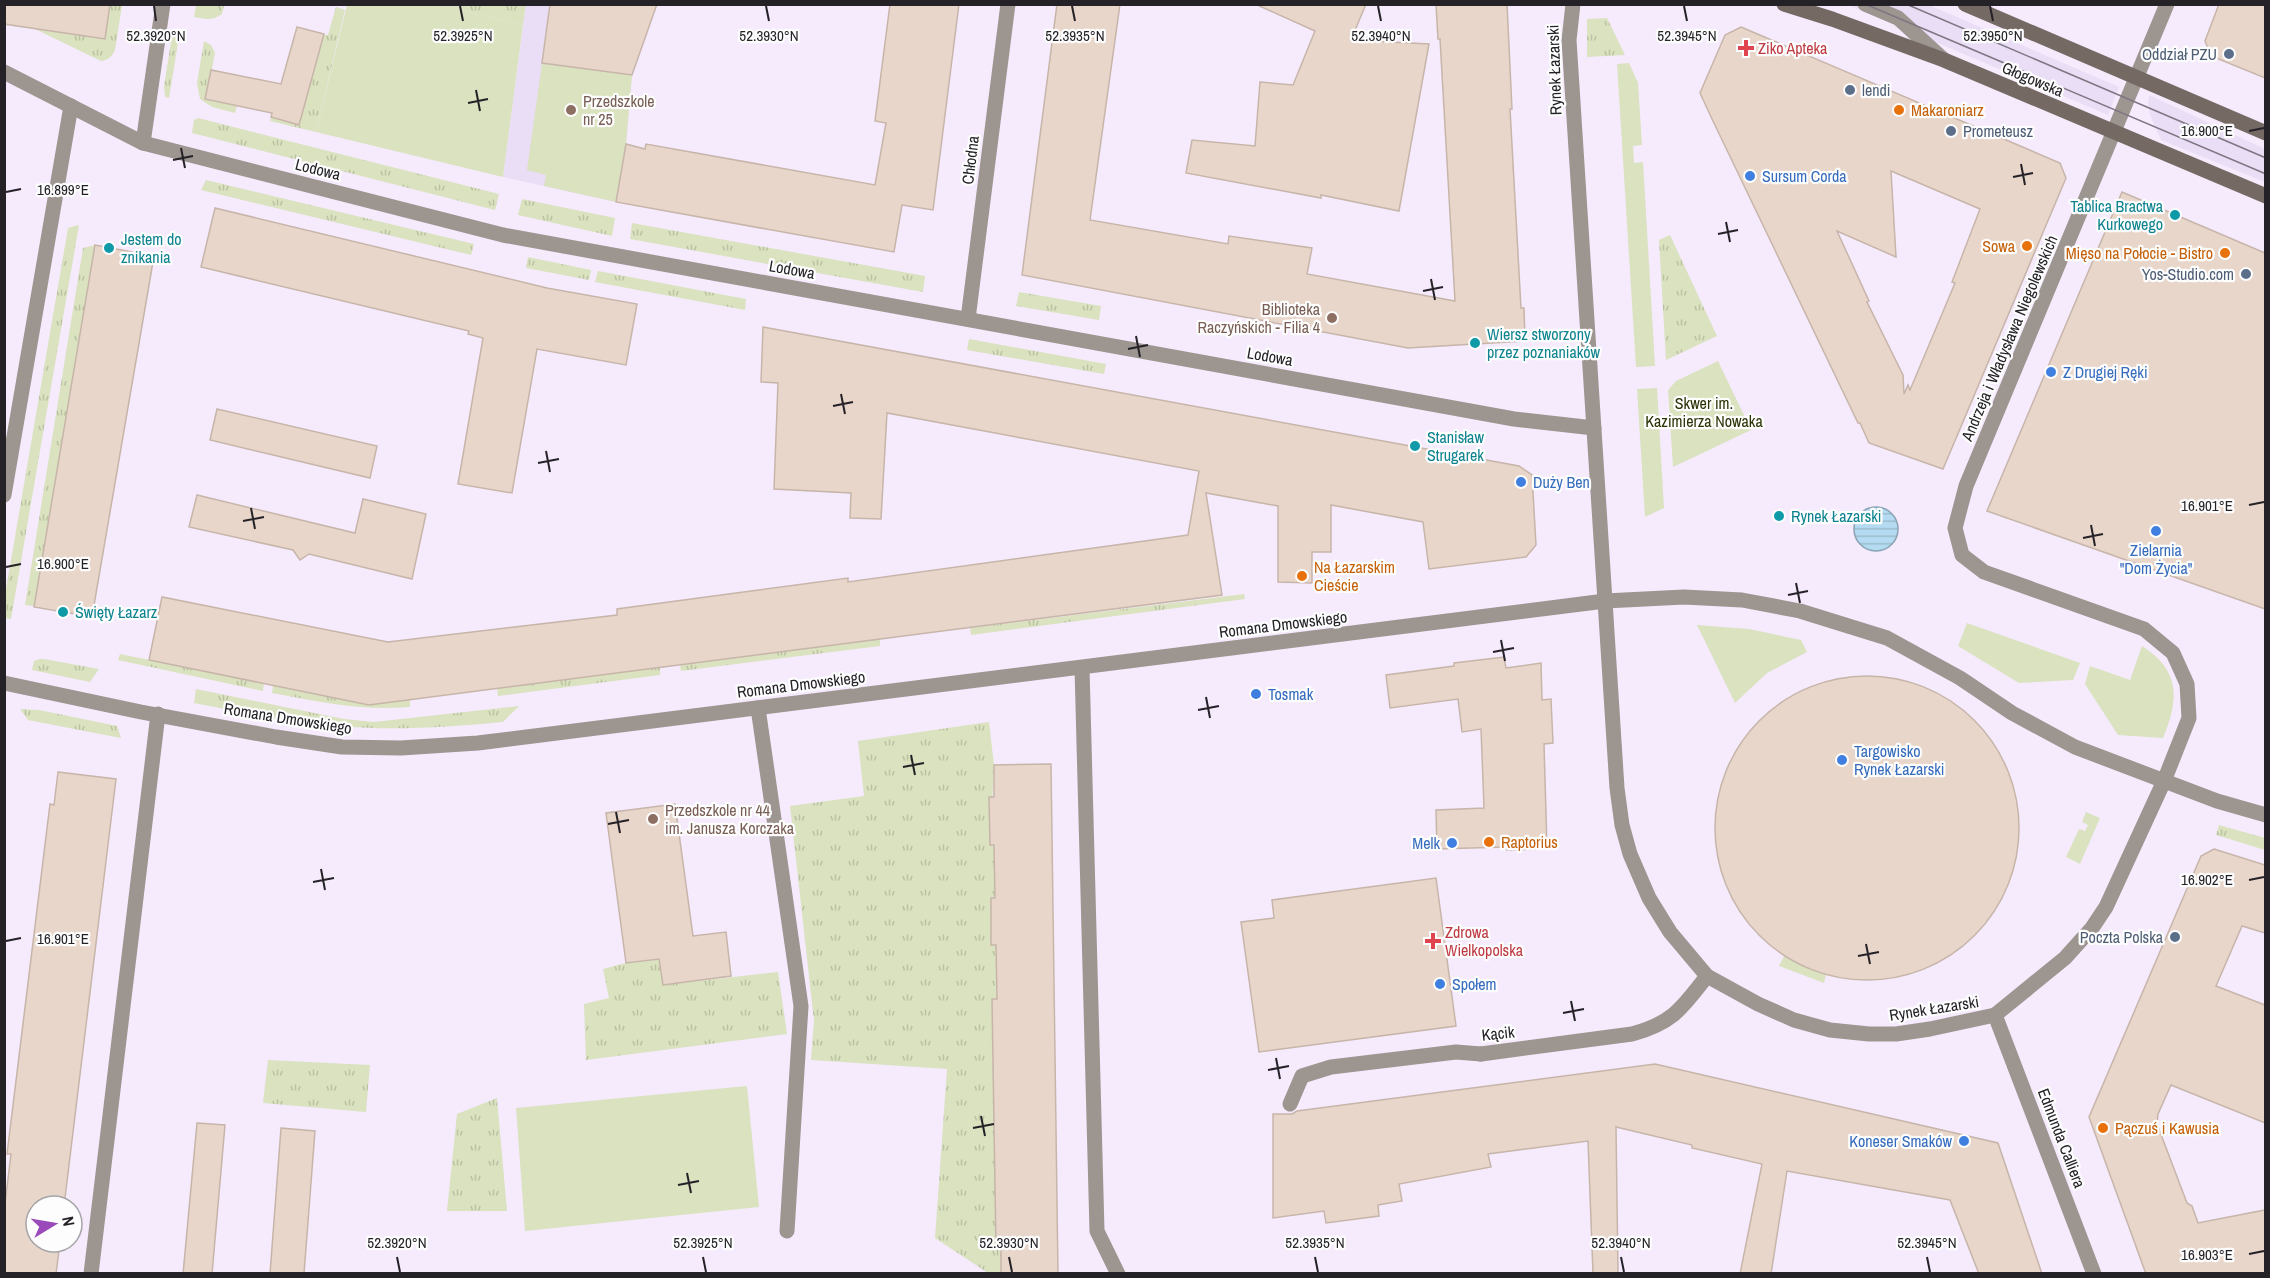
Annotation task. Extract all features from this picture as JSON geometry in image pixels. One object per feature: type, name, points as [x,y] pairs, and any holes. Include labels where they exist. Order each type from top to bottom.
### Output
[{"type":"street","points":[[143,143],[163,4]]},
{"type":"street","name":"Chłodna","points":[[968,320],[1008,4]]},
{"type":"street","name":"Rynek Łazarski","points":[[1573,4],[1569,40],[1617,788],[1622,825],[1630,855],[1649,898],[1670,932],[1707,976],[1758,1004],[1794,1020],[1830,1030],[1896,1034],[1995,1015],[2044,977],[2092,928],[2122,874],[2164,781],[2188,718],[2187,684],[2173,653],[2144,629],[1984,572],[1962,555],[1954,528],[1966,486]]},
{"type":"street","name":"Głogowska","points":[[1784,4],[1944,60],[2265,196]]},
{"type":"street","points":[[1865,4],[1898,18],[1944,60]]},
{"type":"street","points":[[1965,4],[2265,133]]},
{"type":"street","name":"Andrzeja i Władysława Niegolewskich","points":[[1966,486],[2167,4]]},
{"type":"street","name":"Lodowa","points":[[4,72],[143,143],[503,235],[1514,419],[1594,428]]},
{"type":"street","points":[[4,495],[71,106]]},
{"type":"street","points":[[1605,601],[1684,597],[1742,600],[1800,611],[1887,638],[1960,678],[2012,713],[2075,747],[2217,801],[2265,815]]},
{"type":"street","name":"Romana Dmowskiego","points":[[4,683],[276,738],[331,745],[401,748],[478,743],[1605,601]]},
{"type":"street","points":[[1082,668],[1097,1232],[1118,1274]]},
{"type":"street","points":[[758,708],[801,1005],[787,1232]]},
{"type":"street","points":[[91,1274],[158,714]]},
{"type":"street","name":"Kącik","points":[[1290,1104],[1302,1076],[1331,1067],[1456,1052],[1481,1054],[1632,1034],[1654,1028],[1683,1007],[1707,976]]},
{"type":"street","name":"Edmunda Calliera","points":[[1995,1015],[2094,1274]]},
{"type":"shaded area","name":"Przedszkole nr 25","points":[[526,5],[637,5],[635,20],[651,22],[632,75],[626,144],[616,202],[503,177]]},
{"type":"shaded area","points":[[1848,5],[1929,5],[2119,87],[2108,115]]},
{"type":"shaded area","points":[[2149,95],[2265,149],[2265,182],[2161,140],[2150,115]]},
{"type":"green space","points":[[196,4],[224,5],[222,14],[209,19],[194,17]]},
{"type":"green space","points":[[110,5],[122,5],[115,50],[108,59],[103,61],[33,28],[105,39]]},
{"type":"green space","points":[[347,5],[440,5],[523,25],[503,177],[316,132]]},
{"type":"green space","points":[[440,5],[526,5],[523,25]]},
{"type":"green space","points":[[336,7],[345,10],[316,132],[270,121],[271,117],[299,124],[324,35],[328,35]]},
{"type":"green space","points":[[1607,18],[1625,55],[1587,57],[1587,19]]},
{"type":"green space","points":[[172,36],[179,37],[169,98],[165,97],[164,86]]},
{"type":"green space","points":[[204,41],[211,45],[215,53],[206,99],[237,106],[235,113],[212,107],[200,99],[197,83]]},
{"type":"green space","points":[[542,63],[632,75],[626,144],[616,202],[544,186],[546,175],[527,170]]},
{"type":"green space","points":[[1629,63],[1638,83],[1642,145],[1633,146],[1634,163],[1643,162],[1655,366],[1636,367],[1617,64]]},
{"type":"green space","points":[[198,118],[499,194],[495,210],[192,133],[194,120]]},
{"type":"green space","points":[[206,180],[474,244],[471,255],[201,190]]},
{"type":"green space","points":[[522,199],[615,218],[612,236],[518,215]]},
{"type":"green space","points":[[632,223],[925,276],[923,292],[630,239]]},
{"type":"green space","points":[[79,225],[11,619],[5,618],[5,595],[68,228]]},
{"type":"green space","points":[[1670,235],[1717,336],[1666,360],[1659,240]]},
{"type":"green space","points":[[95,245],[34,606],[25,605],[83,248]]},
{"type":"green space","points":[[528,257],[591,270],[589,280],[526,268]]},
{"type":"green space","points":[[598,271],[746,299],[745,310],[595,282]]},
{"type":"green space","points":[[1019,292],[1101,306],[1099,320],[1016,306]]},
{"type":"green space","points":[[969,339],[1106,364],[1104,374],[967,350]]},
{"type":"green space","name":"Skwer im. Kazimierza Nowaka","points":[[1718,361],[1751,430],[1673,467],[1668,390],[1676,381]]},
{"type":"green space","points":[[1657,388],[1664,508],[1645,517],[1637,389]]},
{"type":"green space","points":[[1244,594],[1245,599],[971,635],[970,628]]},
{"type":"green space","points":[[1967,623],[2080,663],[2073,680],[2019,683],[1958,646]]},
{"type":"green space","points":[[1697,625],[1749,629],[1801,640],[1807,652],[1767,673],[1735,703]]},
{"type":"green space","points":[[880,639],[880,646],[681,671],[680,665]]},
{"type":"green space","points":[[2142,646],[2164,666],[2173,687],[2172,711],[2163,738],[2118,735],[2085,684],[2090,666],[2130,680]]},
{"type":"green space","points":[[120,654],[264,683],[263,691],[118,660]]},
{"type":"green space","points":[[40,659],[99,669],[90,682],[32,670],[34,661]]},
{"type":"green space","points":[[660,667],[660,675],[498,696],[497,688]]},
{"type":"green space","points":[[273,685],[410,700],[410,707],[357,707],[324,702],[272,693]]},
{"type":"green space","points":[[196,689],[344,719],[374,722],[519,706],[503,722],[421,728],[320,725],[194,703]]},
{"type":"green space","points":[[20,709],[39,710],[117,726],[121,738],[28,720]]},
{"type":"green space","points":[[989,722],[994,765],[990,845],[994,845],[995,898],[991,898],[991,945],[996,945],[997,999],[992,1000],[996,1249],[1001,1249],[1001,1273],[988,1273],[935,1238],[947,1069],[811,1060],[814,1021],[790,806],[864,796],[858,741]]},
{"type":"green space","points":[[2086,812],[2100,818],[2080,864],[2066,857],[2079,829],[2085,831],[2088,825],[2082,822]]},
{"type":"green space","points":[[2219,825],[2265,838],[2265,850],[2216,835]]},
{"type":"green space","points":[[1786,952],[1827,969],[1824,983],[1779,966]]},
{"type":"green space","points":[[659,959],[663,985],[778,972],[787,1034],[586,1060],[584,1004],[609,998],[603,969],[626,963]]},
{"type":"green space","points":[[268,1060],[370,1065],[366,1112],[263,1103]]},
{"type":"green space","points":[[747,1086],[759,1207],[525,1231],[516,1108]]},
{"type":"green space","points":[[497,1098],[507,1211],[447,1211],[457,1114]]},
{"type":"water","points":[[1876,507],[1892,513],[1898,529],[1892,545],[1876,551],[1860,545],[1854,529],[1860,513]]},
{"type":"building","points":[[4,4],[110,4],[105,39],[4,24]]},
{"type":"building","points":[[550,4],[657,4],[632,75],[542,63]]},
{"type":"building","points":[[890,4],[959,4],[933,210],[902,205],[894,252],[616,202],[626,144],[645,149],[646,144],[875,185],[886,123],[875,121]]},
{"type":"building","points":[[1057,4],[1120,4],[1090,220],[1228,244],[1229,236],[1312,248],[1307,274],[1455,301],[1436,4],[1507,4],[1512,109],[1510,109],[1521,308],[1524,308],[1525,341],[1408,348],[1022,275]]},
{"type":"building","points":[[1255,4],[1366,4],[1351,40],[1429,44],[1399,211],[1321,195],[1321,198],[1186,173],[1192,140],[1255,146],[1260,82],[1293,85],[1315,31]]},
{"type":"building","points":[[2219,4],[2265,4],[2265,78],[2211,56],[2205,41]]},
{"type":"building","points":[[297,27],[324,34],[299,125],[271,117],[272,113],[205,99],[211,70],[281,84]]},
{"type":"building","points":[[1741,27],[2060,163],[2066,178],[1943,469],[1869,443],[1858,423],[1700,93],[1725,35]],"holes":[[[1891,171],[1980,209],[1952,282],[1955,283],[1910,390],[1908,385],[1904,394],[1903,375],[1867,302],[1869,301],[1837,231],[1896,257]]]},
{"type":"building","points":[[2122,192],[2265,253],[2265,609],[1987,511]]},
{"type":"building","points":[[215,208],[547,288],[637,304],[626,365],[537,349],[512,493],[458,484],[483,338],[468,334],[469,331],[201,267]]},
{"type":"building","points":[[95,245],[154,256],[92,617],[34,607]]},
{"type":"building","points":[[763,327],[1519,466],[1532,475],[1536,545],[1526,557],[1429,569],[1423,522],[1331,505],[1331,552],[1312,552],[1312,583],[1278,582],[1278,506],[1206,493],[1222,595],[369,705],[149,660],[162,597],[388,642],[617,615],[617,609],[848,578],[848,582],[1188,535],[1199,471],[887,413],[881,519],[850,518],[851,493],[774,489],[778,383],[761,382]]},
{"type":"building","points":[[217,409],[377,446],[370,478],[210,440]]},
{"type":"building","points":[[197,495],[355,533],[363,499],[426,514],[412,579],[309,554],[300,560],[293,550],[189,527]]},
{"type":"building","points":[[1504,657],[1506,668],[1541,663],[1542,700],[1551,699],[1553,743],[1544,744],[1547,849],[1507,850],[1506,847],[1437,849],[1436,810],[1484,808],[1481,729],[1462,732],[1458,699],[1390,708],[1386,675]]},
{"type":"building","points":[[1867,676],[1897,679],[1925,688],[1951,702],[1974,721],[1993,744],[2007,770],[2016,798],[2019,828],[2016,858],[2007,886],[1993,912],[1974,935],[1951,954],[1925,968],[1897,977],[1867,980],[1837,977],[1809,968],[1783,954],[1760,935],[1741,912],[1727,886],[1718,858],[1715,828],[1718,798],[1727,770],[1741,744],[1760,721],[1783,702],[1809,688],[1837,679]]},
{"type":"building","points":[[1051,764],[1058,1274],[1001,1274],[1001,1249],[996,1249],[992,999],[997,999],[996,945],[991,945],[991,898],[995,898],[994,845],[990,845],[989,797],[994,797],[994,765]]},
{"type":"building","points":[[58,772],[116,779],[65,1194],[24,1194],[24,1254],[58,1254],[56,1274],[4,1274],[4,1212],[11,1154],[7,1154],[50,804],[54,805]]},
{"type":"building","points":[[675,804],[693,936],[726,932],[731,976],[663,985],[659,959],[626,963],[606,813]]},
{"type":"building","points":[[2214,849],[2265,865],[2265,933],[2242,926],[2216,986],[2265,1005],[2265,1123],[2171,1085],[2158,1114],[2157,1124],[2187,1203],[2192,1206],[2198,1223],[2265,1210],[2265,1274],[2146,1274],[2089,1117],[2201,856]]},
{"type":"building","points":[[1436,878],[1456,1026],[1259,1052],[1241,922],[1274,918],[1272,900]]},
{"type":"building","points":[[1655,1064],[1998,1143],[2042,1274],[1979,1274],[1950,1200],[1787,1171],[1771,1274],[1740,1274],[1762,1164],[1616,1127],[1618,1274],[1593,1274],[1588,1141],[1488,1154],[1491,1167],[1399,1184],[1402,1201],[1378,1205],[1379,1216],[1326,1223],[1324,1211],[1273,1218],[1273,1114],[1292,1114],[1297,1111]]},
{"type":"building","points":[[197,1123],[225,1125],[212,1274],[183,1274]]},
{"type":"building","points":[[281,1128],[315,1131],[304,1274],[270,1274]]},
{"type":"tram line","points":[[1865,4],[2266,174]]},
{"type":"tram line","points":[[1906,4],[2266,158]]},
{"type":"place","name":"Ziko Apteka","points":[[1746,48]]},
{"type":"place","name":"Oddział PZU","points":[[2229,54]]},
{"type":"place","name":"lendi","points":[[1850,90]]},
{"type":"place","name":"Przedszkole nr 25","points":[[571,110]]},
{"type":"place","name":"Makaroniarz","points":[[1899,110]]},
{"type":"place","name":"Prometeusz","points":[[1951,131]]},
{"type":"place","name":"Sursum Corda","points":[[1750,176]]},
{"type":"place","name":"Tablica Bractwa Kurkowego","points":[[2175,215]]},
{"type":"place","name":"Sowa","points":[[2027,246]]},
{"type":"place","name":"Jestem do znikania","points":[[109,248]]},
{"type":"place","name":"Mięso na Połocie - Bistro","points":[[2225,253]]},
{"type":"place","name":"Yos-Studio.com","points":[[2246,274]]},
{"type":"place","name":"Biblioteka Raczyńskich - Filia 4","points":[[1332,318]]},
{"type":"place","name":"Wiersz stworzony przez poznaniaków","points":[[1475,343]]},
{"type":"place","name":"Z Drugiej Ręki","points":[[2051,372]]},
{"type":"place","name":"Stanisław Strugarek","points":[[1415,446]]},
{"type":"place","name":"Duży Ben","points":[[1521,482]]},
{"type":"place","name":"Rynek Łazarski","points":[[1779,516]]},
{"type":"place","name":"Zielarnia \"Dom Życia\"","points":[[2156,531]]},
{"type":"place","name":"Na Łazarskim Cieście","points":[[1302,576]]},
{"type":"place","name":"Święty Łazarz","points":[[63,612]]},
{"type":"place","name":"Tosmak","points":[[1256,694]]},
{"type":"place","name":"Targowisko Rynek Łazarski","points":[[1842,760]]},
{"type":"place","name":"Przedszkole nr 44 im. Janusza Korczaka","points":[[653,819]]},
{"type":"place","name":"Raptorius","points":[[1489,842]]},
{"type":"place","name":"Melk","points":[[1452,843]]},
{"type":"place","name":"Poczta Polska","points":[[2175,937]]},
{"type":"place","name":"Zdrowa Wielkopolska","points":[[1433,941]]},
{"type":"place","name":"Społem","points":[[1440,984]]},
{"type":"place","name":"Pączuś i Kawusia","points":[[2103,1128]]},
{"type":"place","name":"Koneser Smaków","points":[[1964,1141]]}]
